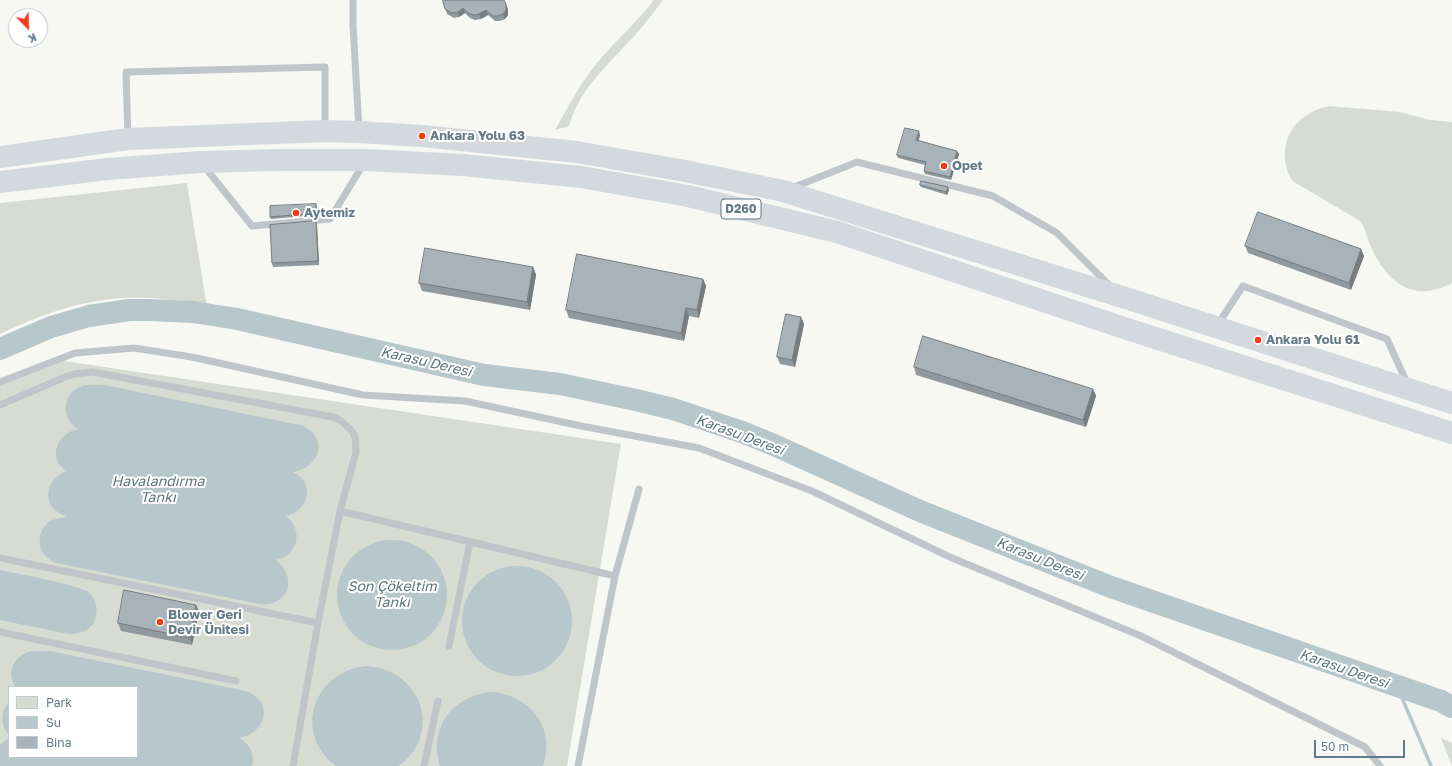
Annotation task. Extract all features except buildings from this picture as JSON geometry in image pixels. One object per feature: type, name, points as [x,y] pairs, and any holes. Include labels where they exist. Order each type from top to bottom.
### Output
[{"type":"highway","name":"D260","points":[[0,158],[128,138],[325,131],[458,139],[577,152],[685,171],[783,192],[1120,296],[1452,403]]},
{"type":"highway","name":"D260","points":[[0,182],[108,169],[201,162],[275,160],[366,160],[463,165],[581,177],[688,196],[837,232],[1119,326],[1452,433]]},
{"type":"highway","points":[[1416,421],[1452,437]]},
{"type":"lane","points":[[353,0],[359,132]]},
{"type":"lane","points":[[128,138],[126,72],[325,67],[325,131]]},
{"type":"lane","points":[[201,162],[252,226],[330,220],[366,160]]},
{"type":"lane","points":[[783,192],[857,162],[993,196],[1057,233],[1120,296]]},
{"type":"lane","points":[[1216,327],[1243,286],[1387,339],[1409,389]]},
{"type":"lane","points":[[0,382],[75,353],[134,348],[192,358],[363,395],[465,401],[581,426],[699,448],[812,491],[952,558],[1140,636],[1365,747],[1380,766]]},
{"type":"lane","points":[[0,405],[65,377],[74,374],[92,372],[333,417],[346,424],[355,436],[356,452],[340,511],[318,623],[293,766]]},
{"type":"lane","points":[[578,766],[615,576],[639,489]]},
{"type":"lane","points":[[340,511],[615,576]]},
{"type":"lane","points":[[449,646],[470,542]]},
{"type":"lane","points":[[0,558],[318,623]]},
{"type":"lane","points":[[0,632],[236,681]]},
{"type":"lane","points":[[424,766],[438,701]]},
{"type":"green space","points":[[654,0],[663,0],[648,20],[604,68],[584,93],[573,114],[569,126],[555,130],[574,96],[590,72]]},
{"type":"green space","points":[[1329,106],[1400,112],[1430,120],[1452,122],[1452,283],[1438,289],[1425,291],[1413,290],[1403,286],[1393,279],[1377,259],[1361,222],[1293,181],[1287,171],[1285,158],[1289,135],[1301,119],[1311,112]]},
{"type":"green space","points":[[187,183],[207,308],[179,301],[152,298],[101,300],[76,305],[51,313],[0,334],[0,203]]},
{"type":"green space","points":[[64,361],[621,444],[567,766],[0,766],[0,383]]},
{"type":"green space","points":[[1441,738],[1452,743],[1452,766]]},
{"type":"water","name":"Havalandırma Tankı","points":[[85,385],[104,385],[297,424],[306,428],[314,435],[318,441],[319,448],[317,455],[308,466],[293,472],[305,483],[307,489],[307,496],[300,509],[286,516],[295,528],[297,535],[296,542],[294,548],[289,553],[283,558],[276,560],[287,574],[287,590],[284,596],[278,601],[270,604],[260,604],[59,564],[45,555],[40,546],[40,535],[42,530],[49,522],[58,518],[67,517],[57,512],[52,507],[48,496],[50,486],[53,481],[66,471],[59,464],[56,452],[57,446],[63,437],[68,433],[79,429],[74,426],[67,416],[66,404],[71,393],[77,388]]},
{"type":"water","name":"Son Çökeltim Tankı","points":[[392,540],[413,544],[423,549],[431,556],[438,564],[443,574],[447,595],[443,616],[438,626],[431,634],[423,641],[413,646],[392,650],[371,646],[361,641],[353,634],[346,626],[341,616],[337,595],[341,574],[346,564],[353,556],[361,549],[371,544]]},
{"type":"water","name":"Son Çökeltim Tankı","points":[[517,566],[538,570],[548,575],[556,582],[563,590],[568,600],[572,621],[568,642],[563,652],[556,660],[548,667],[538,672],[517,676],[496,672],[486,667],[478,660],[471,652],[466,642],[462,621],[466,600],[471,590],[478,582],[486,575],[496,570]]},
{"type":"water","points":[[0,570],[54,581],[87,591],[93,597],[97,609],[94,622],[83,632],[68,634],[0,620]]},
{"type":"water","points":[[31,651],[50,651],[243,690],[250,693],[260,701],[264,714],[259,727],[247,736],[239,738],[243,740],[251,749],[253,757],[252,766],[0,766],[0,745],[8,739],[8,758],[138,758],[138,686],[14,686],[11,675],[13,665],[25,654]]},
{"type":"water","points":[[366,666],[385,670],[401,678],[412,690],[420,704],[423,720],[421,736],[413,752],[399,766],[336,766],[323,752],[315,737],[312,721],[315,706],[322,691],[333,679],[348,670]]},
{"type":"water","points":[[491,692],[505,694],[517,699],[528,706],[536,716],[543,726],[546,739],[546,752],[543,766],[440,766],[437,752],[437,739],[446,716],[465,700],[477,695]]},
{"type":"water","points":[[8,703],[8,734],[4,727],[2,718]]},
{"type":"waterway","name":"Karasu Deresi","points":[[0,349],[51,327],[89,316],[129,310],[193,312],[237,319],[484,375],[560,384],[673,409],[742,432],[774,445],[920,511],[1111,587],[1441,701],[1452,707]]},
{"type":"waterway","points":[[1397,686],[1431,766]]},
{"type":"place","name":"Ankara Yolu 63","points":[[422,136]]},
{"type":"place","name":"Opet","points":[[944,166]]},
{"type":"place","name":"Aytemiz","points":[[296,213]]},
{"type":"place","name":"Ankara Yolu 61","points":[[1258,340]]},
{"type":"place","name":"Blower Geri Devir Ünitesi","points":[[160,622]]}]
